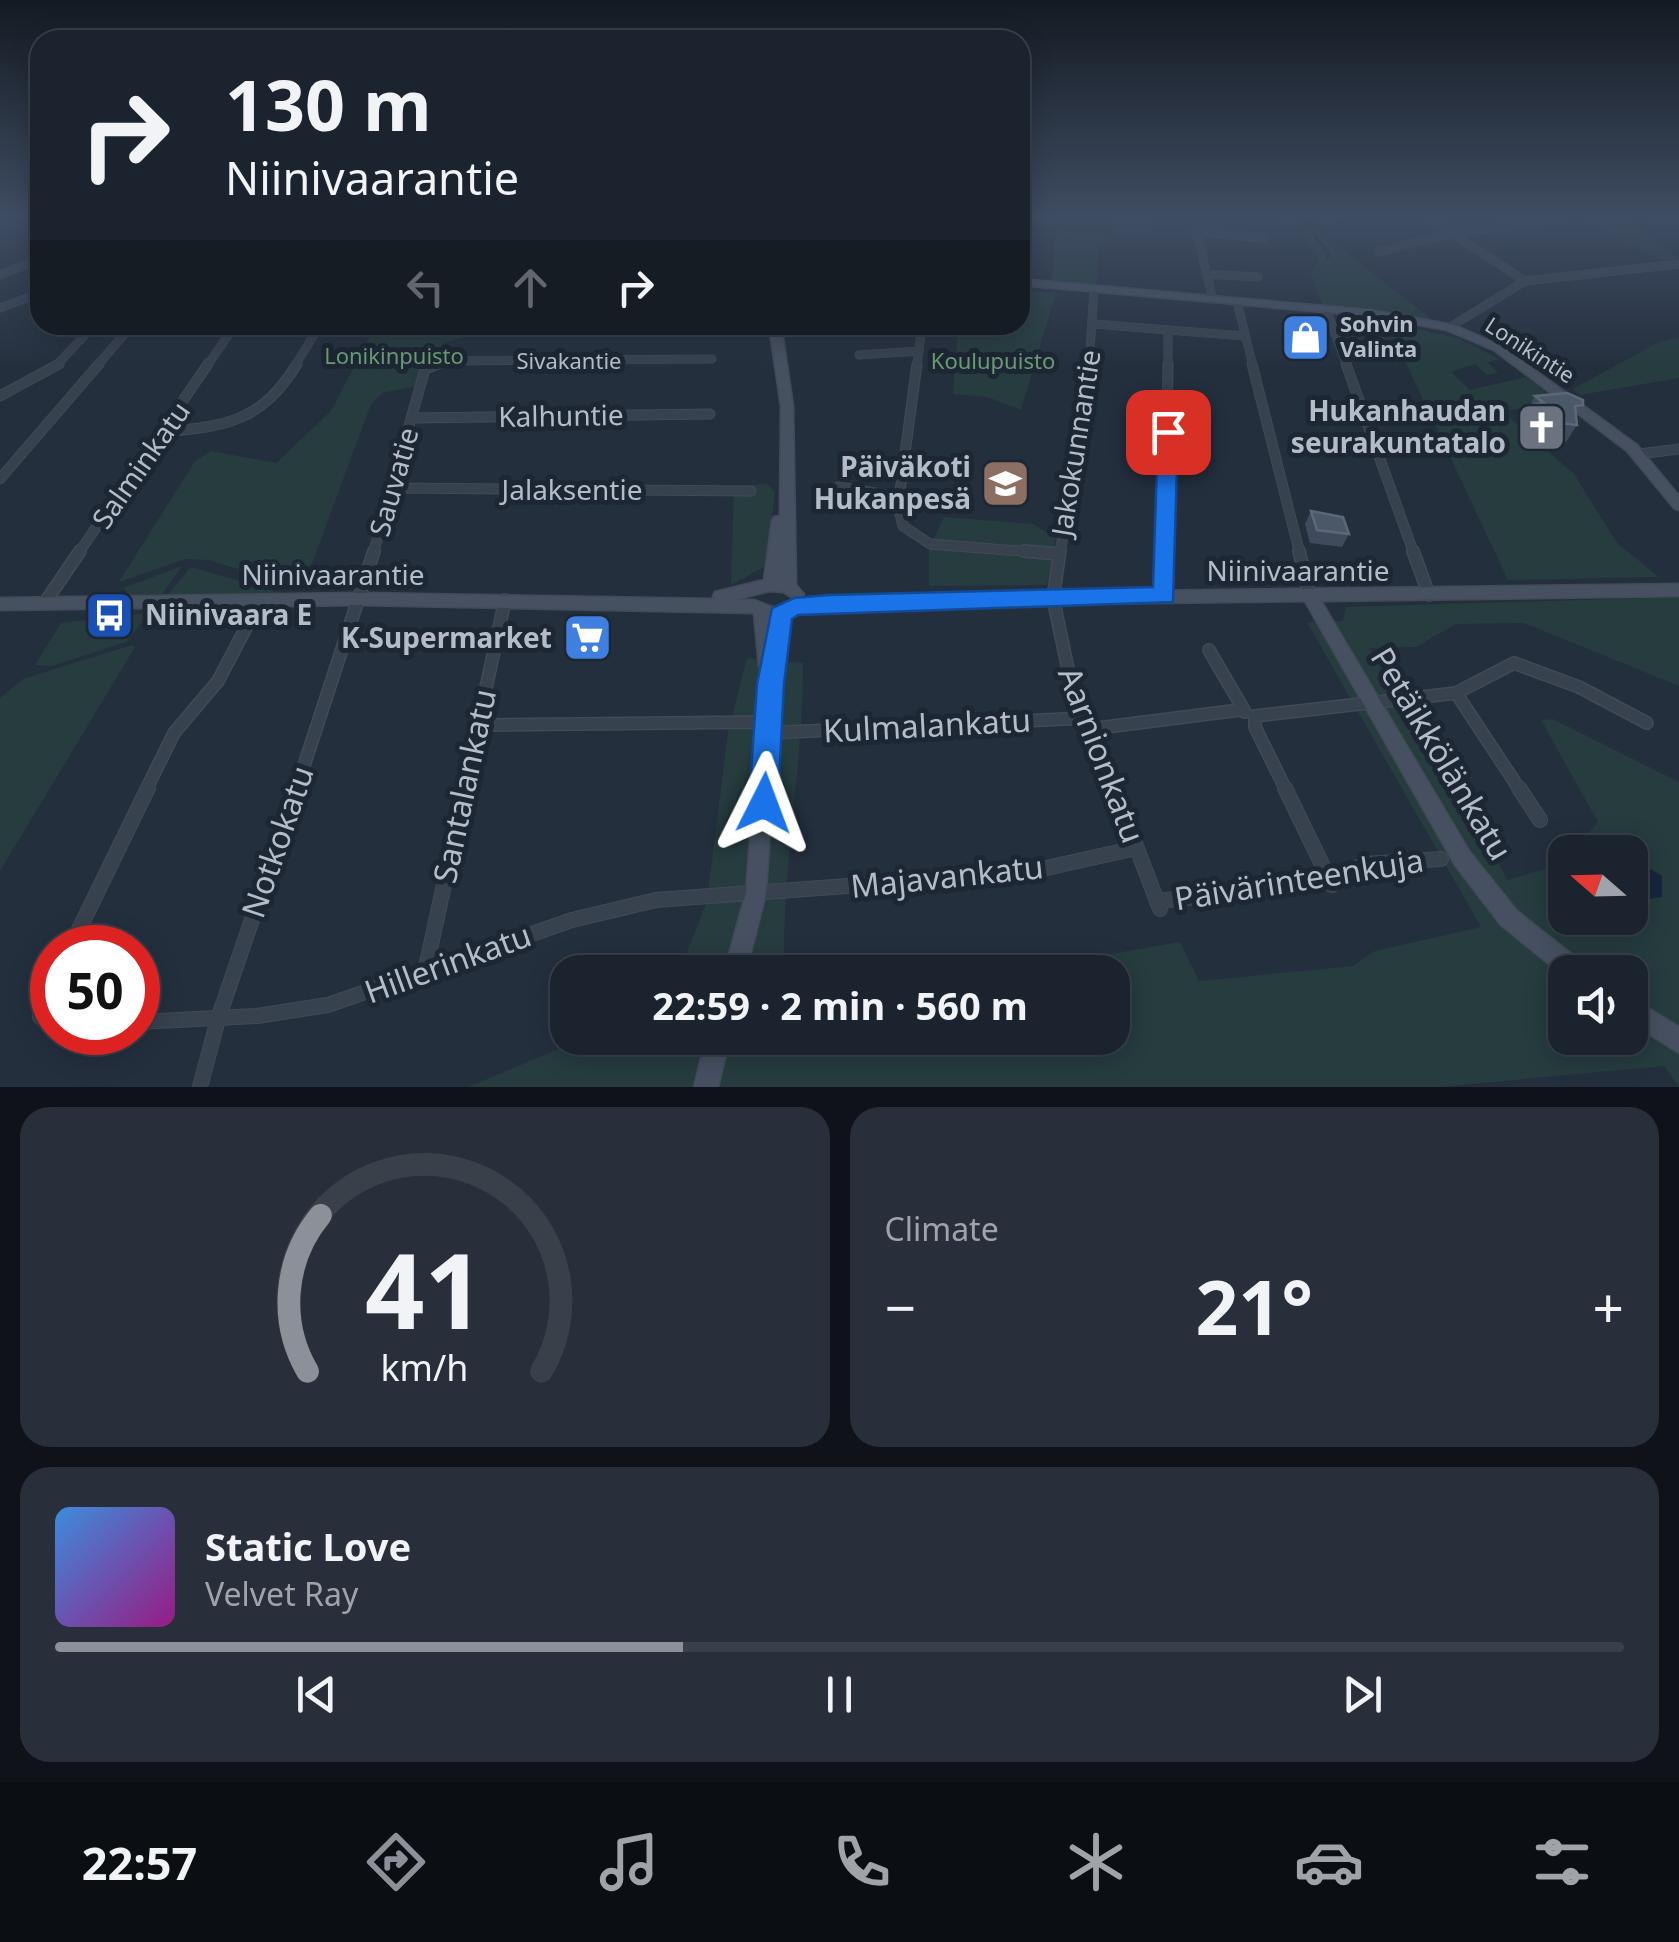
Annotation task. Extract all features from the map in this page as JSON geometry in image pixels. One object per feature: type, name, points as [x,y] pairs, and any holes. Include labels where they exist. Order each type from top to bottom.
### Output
[{"type":"main road","name":"Lonikintie","points":[[1030,283],[1410,317],[1450,327],[1498,348],[1639,454],[1679,505]]},
{"type":"main road","points":[[740,955],[756,893],[786,482],[787,406],[776,335]]},
{"type":"main road","name":"Niinivaarantie","points":[[0,604],[360,599],[918,600],[1679,590]]},
{"type":"main road","name":"Petäikkölänkatu","points":[[1310,596],[1481,885],[1510,918],[1555,955]]},
{"type":"main road","points":[[1648,1020],[1679,1041]]},
{"type":"main road","points":[[706,1087],[714,1055]]},
{"type":"street","points":[[1204,267],[1213,300]]},
{"type":"street","points":[[1503,267],[1525,281]]},
{"type":"street","points":[[1450,327],[1525,281],[1654,267]]},
{"type":"street","points":[[1206,274],[1258,277]]},
{"type":"street","name":"Jakokunnantie","points":[[1053,598],[1095,324],[1094,289]]},
{"type":"street","points":[[0,308],[30,298]]},
{"type":"street","points":[[1237,302],[1310,596]]},
{"type":"street","points":[[1326,309],[1428,595]]},
{"type":"street","points":[[1095,324],[1244,336]]},
{"type":"street","points":[[1164,596],[1168,330]]},
{"type":"street","points":[[0,396],[54,370],[85,335]]},
{"type":"street","points":[[0,479],[123,335]]},
{"type":"street","name":"Salminkatu","points":[[44,604],[228,335]]},
{"type":"street","points":[[163,432],[222,428],[251,416],[284,388],[314,335]]},
{"type":"street","points":[[921,335],[900,497],[902,525],[912,537],[930,544],[1058,554]]},
{"type":"street","points":[[858,355],[919,351]]},
{"type":"street","name":"Sivakantie","points":[[428,366],[445,361],[712,359]]},
{"type":"street","name":"Sauvatie","points":[[360,599],[428,366]]},
{"type":"street","name":"Kalhuntie","points":[[413,418],[710,414]]},
{"type":"street","points":[[1639,454],[1679,449]]},
{"type":"street","points":[[838,487],[900,497]]},
{"type":"street","name":"Jalaksentie","points":[[392,488],[751,490]]},
{"type":"street","name":"Aarnionkatu","points":[[1053,598],[1060,642],[1158,905]]},
{"type":"street","name":"Notkokatu","points":[[200,1087],[218,1018],[360,599]]},
{"type":"street","name":"Santalankatu","points":[[425,972],[505,600]]},
{"type":"street","points":[[81,925],[174,733],[218,681],[260,601]]},
{"type":"street","points":[[1209,650],[1240,710],[1255,716],[1456,693],[1514,663],[1580,688],[1647,723]]},
{"type":"street","points":[[1456,693],[1540,820]]},
{"type":"street","name":"Kulmalankatu","points":[[478,725],[768,728],[1088,723],[1240,710]]},
{"type":"street","points":[[1255,716],[1254,727],[1330,883]]},
{"type":"street","name":"Majavankatu","points":[[756,893],[1024,874],[1136,848]]},
{"type":"street","name":"Päivärinteenkuja","points":[[1158,905],[1330,883],[1366,864],[1441,859]]},
{"type":"street","name":"Hillerinkatu","points":[[160,1021],[327,1006],[601,908],[756,893]]},
{"type":"green space","points":[[1053,267],[1097,267],[1097,285],[1051,282]]},
{"type":"green space","points":[[1315,267],[1364,267],[1434,321],[1322,305],[1311,274]]},
{"type":"green space","name":"Koulupuisto","points":[[1030,291],[1056,293],[1021,410],[987,397],[953,394],[957,335],[1030,335]]},
{"type":"green space","points":[[1387,323],[1457,338],[1499,359],[1487,362],[1498,373],[1487,375],[1475,364],[1451,372],[1470,390],[1526,377],[1560,403],[1502,411],[1574,474],[1617,543],[1659,577],[1508,580]]},
{"type":"green space","name":"Lonikinpuisto","points":[[371,335],[472,335],[442,343],[441,359],[431,363],[417,386],[382,393],[371,404],[303,588],[208,560],[185,559],[119,582],[195,461],[211,451],[276,463],[331,411]]},
{"type":"green space","points":[[1679,338],[1679,378],[1580,395],[1573,389],[1659,342]]},
{"type":"green space","points":[[768,484],[775,492],[766,566],[731,585],[734,486]]},
{"type":"green space","points":[[944,517],[1033,524],[1056,538],[1047,585],[929,586],[929,549]]},
{"type":"green space","points":[[182,566],[162,594],[124,595],[127,590],[121,589]]},
{"type":"green space","points":[[191,567],[291,596],[169,594]]},
{"type":"green space","points":[[1679,597],[1679,686],[1524,623],[1456,624],[1416,647],[1369,648],[1508,880],[1548,868],[1548,935],[1648,935],[1648,835],[1587,835],[1598,822],[1541,720],[1553,719],[1679,782],[1679,1087],[1664,1066],[1439,1087],[468,1087],[550,1053],[1130,1055],[1130,955],[1099,955],[1180,942],[1199,981],[1353,966],[1375,951],[1481,927],[1307,622],[1343,621],[1346,607]]},
{"type":"green space","points":[[149,613],[126,642],[52,666],[35,665],[61,623]]},
{"type":"green space","points":[[135,647],[0,871],[0,698],[23,679]]},
{"type":"green space","points":[[747,658],[803,663],[784,955],[686,955],[707,901],[728,732]]},
{"type":"water","points":[[1648,868],[1662,876],[1662,897],[1648,899]]},
{"type":"building","points":[[1307,315],[1323,317],[1327,325],[1310,324]]},
{"type":"building","points":[[1567,393],[1583,400],[1583,405],[1575,406],[1577,425],[1561,423],[1536,404],[1544,403],[1535,396]]},
{"type":"building","points":[[1311,511],[1343,517],[1349,534],[1317,530]]},
{"type":"place","name":"Sohvin Valinta","points":[[1305,337]]},
{"type":"place","name":"Hukanhaudan seurakuntatalo","points":[[1541,427]]},
{"type":"place","name":"Päiväkoti Hukanpesä","points":[[1006,483]]},
{"type":"place","name":"Niinivaara E","points":[[110,615]]},
{"type":"place","name":"K-Supermarket","points":[[587,638]]},
{"type":"route","points":[[764,803],[770,684],[780,615],[794,607],[828,604],[1164,596],[1168,432]]}]
